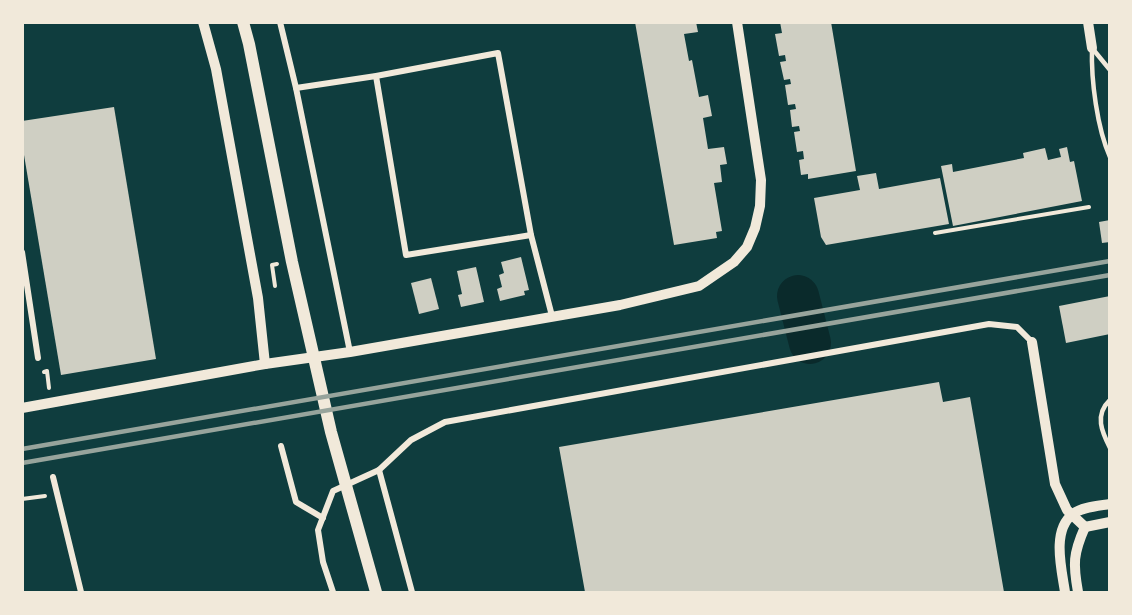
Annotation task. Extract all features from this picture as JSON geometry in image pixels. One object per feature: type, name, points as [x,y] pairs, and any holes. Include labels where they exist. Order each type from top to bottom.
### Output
[{"type":"main road","points":[[243,22],[292,262],[331,432],[376,592]]},
{"type":"street","points":[[203,22],[216,69],[258,298],[265,364]]},
{"type":"street","points":[[280,22],[296,88],[350,352]]},
{"type":"street","points":[[22,408],[265,364],[350,352],[620,305],[699,286],[734,262],[747,247],[755,228],[760,206],[761,180],[737,22]]},
{"type":"street","points":[[1088,22],[1092,48]]},
{"type":"street","points":[[296,88],[376,76],[498,53],[531,235],[552,316]]},
{"type":"street","points":[[376,76],[406,255],[531,235]]},
{"type":"street","points":[[22,252],[38,358]]},
{"type":"street","points":[[333,592],[323,562],[318,530],[333,491],[379,470],[411,440],[446,422],[989,324],[1017,327],[1032,342],[1054,484],[1071,515],[1085,527]]},
{"type":"street","points":[[281,446],[296,502],[323,518]]},
{"type":"street","points":[[379,470],[412,592]]},
{"type":"street","points":[[53,477],[81,592]]},
{"type":"street","points":[[1065,592],[1059,556],[1062,531],[1071,515],[1089,508],[1110,504]]},
{"type":"street","points":[[1085,527],[1110,522]]},
{"type":"street","points":[[1078,592],[1073,567],[1077,545],[1085,527]]},
{"type":"lane","points":[[1092,48],[1110,70]]},
{"type":"lane","points":[[1092,48],[1091,73],[1104,146],[1110,157]]},
{"type":"lane","points":[[1110,400],[1105,405],[1100,427],[1110,448]]},
{"type":"path","points":[[935,233],[1089,207]]},
{"type":"path","points":[[276,297],[272,265],[292,262]]},
{"type":"path","points":[[22,499],[57,494]]},
{"type":"building","points":[[635,22],[696,22],[698,32],[684,34],[699,97],[708,95],[712,116],[703,118],[708,149],[724,147],[727,164],[720,165],[722,182],[714,183],[722,231],[716,232],[717,238],[674,245]]},
{"type":"building","points":[[780,22],[831,22],[856,171],[808,179],[808,174],[801,175],[799,160],[804,159],[803,151],[797,152],[794,132],[800,131],[799,126],[792,127],[790,110],[796,109],[795,104],[788,105],[785,85],[791,84],[790,79],[784,80],[780,62],[786,61],[785,55],[779,56],[775,34],[782,33]]},
{"type":"building","points":[[114,107],[156,359],[61,375],[22,143],[22,121]]},
{"type":"building","points":[[1067,147],[1070,162],[1074,161],[1082,201],[953,226],[941,166],[952,164],[953,172],[1024,158],[1023,153],[1045,148],[1048,160],[1061,157],[1059,149]]},
{"type":"building","points":[[876,173],[879,189],[940,178],[949,224],[826,245],[821,237],[814,198],[860,190],[857,176]]},
{"type":"building","points":[[1110,220],[1110,242],[1102,243],[1099,222]]},
{"type":"building","points":[[521,257],[529,290],[524,291],[525,295],[500,301],[497,289],[502,287],[499,275],[504,273],[501,262]]},
{"type":"building","points":[[476,267],[484,302],[461,307],[458,295],[462,294],[457,271]]},
{"type":"building","points":[[431,278],[439,309],[419,314],[411,283]]},
{"type":"building","points":[[1110,296],[1110,334],[1066,343],[1059,306]]},
{"type":"building","points":[[939,382],[943,402],[970,397],[1004,592],[585,592],[559,447]]},
{"type":"waterway","points":[[798,296],[810,343]]},
{"type":"railway","points":[[22,449],[1110,261]]},
{"type":"railway","points":[[22,463],[1110,275]]}]
